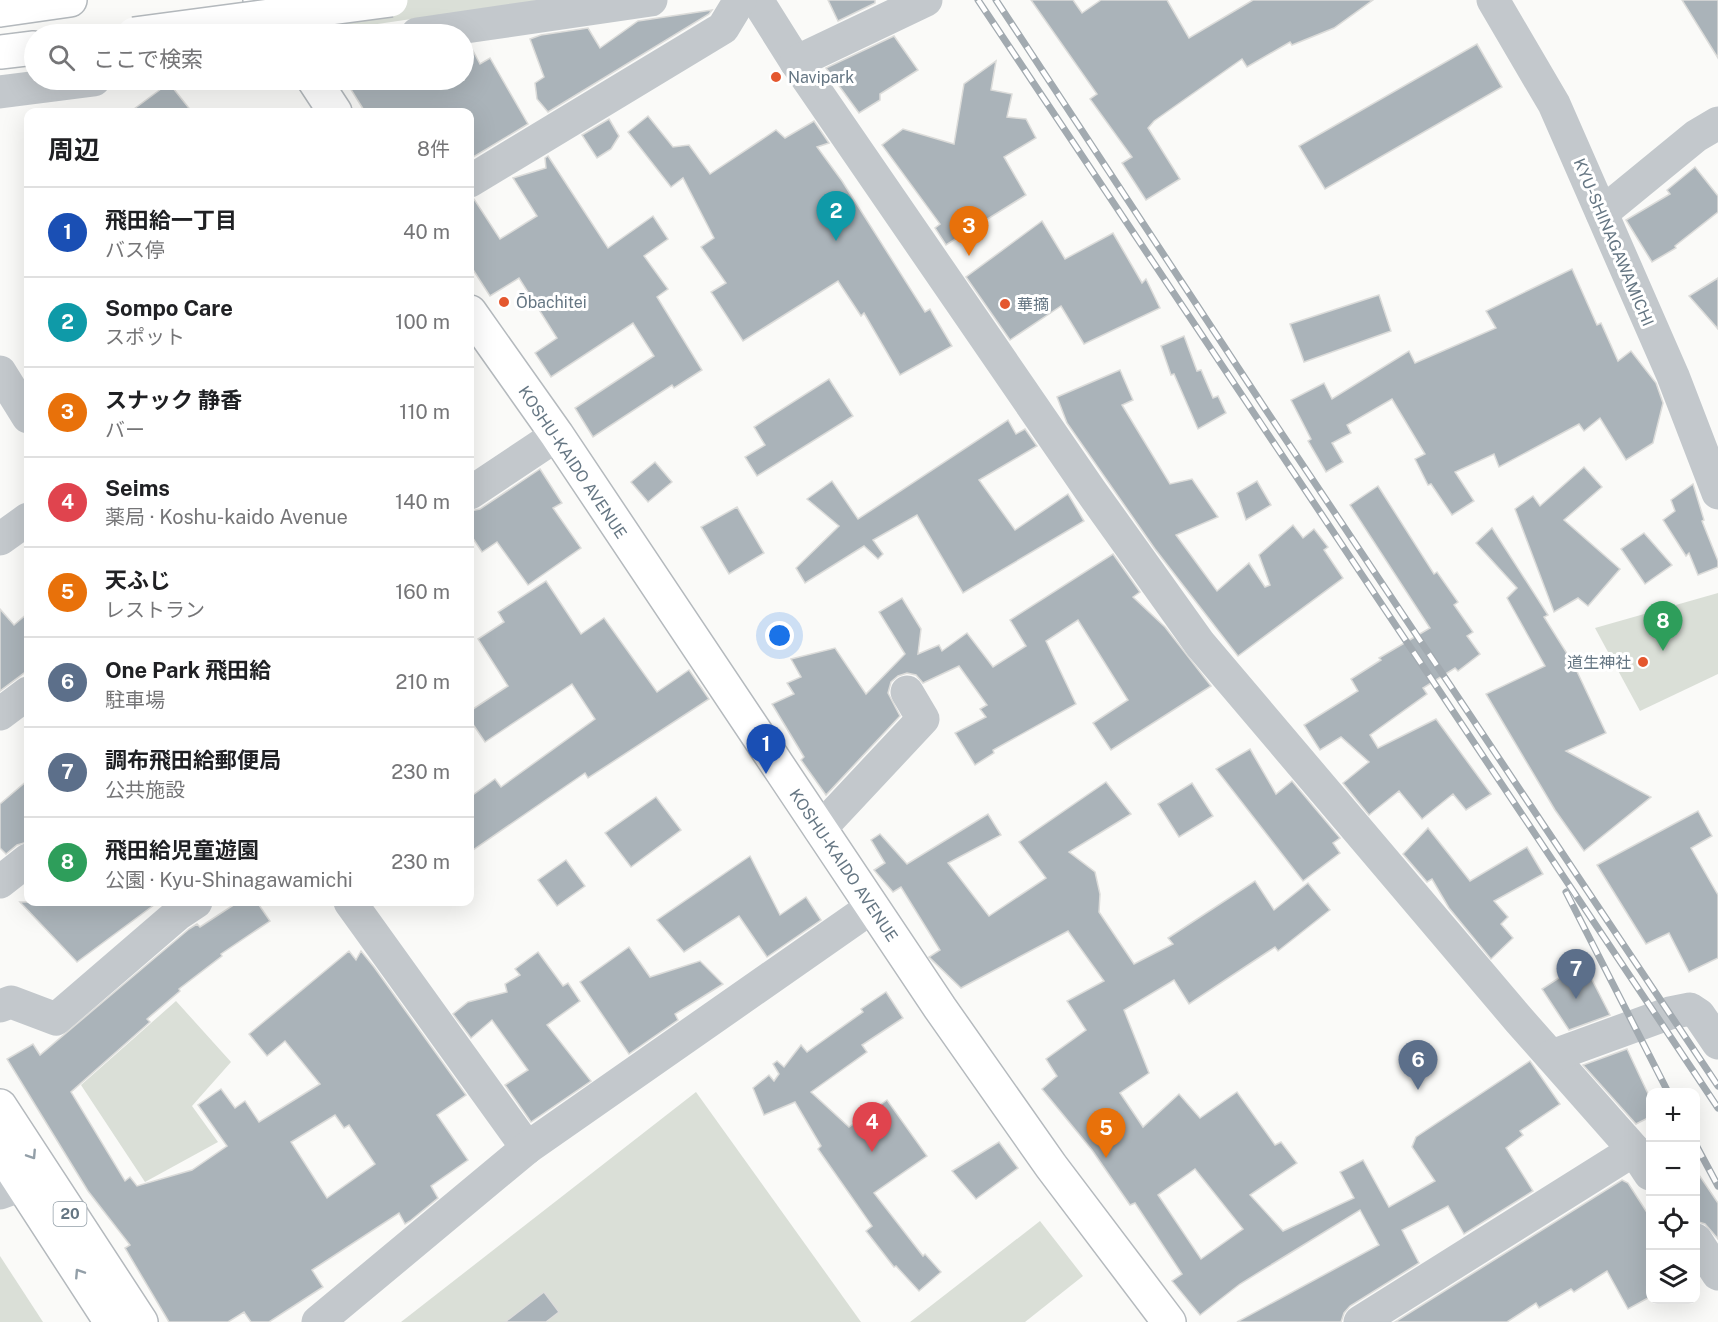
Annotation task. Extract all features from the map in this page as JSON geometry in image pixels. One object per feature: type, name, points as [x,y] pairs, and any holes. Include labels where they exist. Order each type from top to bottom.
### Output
[{"type":"main road","points":[[0,10],[70,0]]},
{"type":"main road","points":[[260,0],[277,24]]},
{"type":"main road","points":[[210,24],[391,0]]},
{"type":"main road","points":[[0,52],[24,49]]},
{"type":"main road","points":[[321,90],[332,108]]},
{"type":"main road","name":"KOSHU-KAIDO AVENUE","points":[[474,318],[557,435],[872,907],[1052,1166],[1169,1322]]},
{"type":"main road","name":"20","points":[[0,1106],[141,1322]]},
{"type":"main road","name":"20","points":[[0,1151],[11,1189],[111,1322]]},
{"type":"street","points":[[474,26],[651,0]]},
{"type":"street","points":[[474,179],[723,28],[740,0]]},
{"type":"street","points":[[757,0],[796,62],[1090,490],[1200,644],[1642,1162],[1360,1322]]},
{"type":"street","points":[[796,62],[926,0]]},
{"type":"street","name":"KYU-SHINAGAWAMICHI","points":[[1493,0],[1554,104],[1694,425],[1718,493]]},
{"type":"street","points":[[0,92],[24,89]]},
{"type":"street","points":[[1602,213],[1696,136],[1718,123]]},
{"type":"street","points":[[0,372],[24,411]]},
{"type":"street","points":[[474,490],[557,435]]},
{"type":"street","points":[[0,539],[24,522]]},
{"type":"street","points":[[820,829],[923,719],[907,692]]},
{"type":"street","points":[[0,714],[24,696]]},
{"type":"street","points":[[0,882],[24,863]]},
{"type":"street","points":[[0,1006],[11,1002],[56,1019],[190,906]]},
{"type":"street","points":[[353,906],[527,1148]]},
{"type":"street","points":[[318,1322],[527,1148],[872,907]]},
{"type":"street","points":[[1552,1056],[1670,1013],[1689,1009],[1699,1015],[1718,1043]]},
{"type":"street","points":[[1700,1247],[1718,1274]]},
{"type":"shaded area","points":[[307,0],[541,0],[378,24],[325,24]]},
{"type":"shaded area","points":[[1718,593],[1718,674],[1640,711],[1595,628]]},
{"type":"shaded area","points":[[176,1001],[231,1062],[192,1106],[218,1142],[145,1182],[81,1085]]},
{"type":"shaded area","points":[[696,1092],[861,1322],[401,1322]]},
{"type":"shaded area","points":[[1040,1221],[1083,1276],[1025,1322],[910,1322]]},
{"type":"shaded area","points":[[0,1256],[43,1322],[0,1322]]},
{"type":"building","points":[[828,0],[875,0],[875,3],[838,21]]},
{"type":"building","points":[[1031,0],[1073,0],[1082,13],[1101,0],[1167,0],[1189,38],[1253,0],[1373,0],[1334,28],[1292,45],[1290,42],[1247,67],[1242,59],[1154,121],[1148,128],[1180,179],[1146,200],[1122,163],[1132,157],[1090,99],[1097,94]]},
{"type":"building","points":[[1682,0],[1718,0],[1718,58]]},
{"type":"building","points":[[712,10],[709,14],[548,112],[537,99],[535,83],[544,77],[530,39],[541,35],[588,28],[600,48],[638,21]]},
{"type":"building","points":[[894,36],[918,70],[880,94],[880,100],[859,113],[826,68]]},
{"type":"building","points":[[1477,44],[1502,87],[1325,189],[1299,146]]},
{"type":"building","points":[[474,53],[480,64],[490,58],[528,124],[474,157],[474,108],[362,108],[351,90],[474,90]]},
{"type":"building","points":[[996,61],[991,90],[1012,94],[1007,117],[1026,119],[1036,138],[1004,157],[1026,195],[946,245],[935,228],[940,224],[882,145],[903,129],[954,144],[964,84]]},
{"type":"building","points":[[160,90],[175,90],[189,108],[135,108]]},
{"type":"building","points":[[648,116],[673,147],[689,145],[710,174],[776,130],[785,138],[814,121],[829,143],[817,147],[842,181],[925,312],[930,309],[952,346],[900,375],[864,313],[861,316],[838,281],[743,341],[711,292],[726,283],[701,247],[714,238],[683,178],[671,187],[628,132]]},
{"type":"building","points":[[609,119],[619,136],[611,149],[597,158],[582,135]]},
{"type":"building","points":[[548,156],[608,248],[653,216],[668,239],[644,256],[668,289],[657,297],[702,370],[674,388],[672,385],[593,437],[575,408],[654,356],[633,323],[551,377],[535,353],[557,338],[519,278],[490,296],[474,271],[474,199],[500,239],[537,216],[513,178],[546,168],[545,158]]},
{"type":"building","points":[[1695,167],[1718,196],[1718,212],[1675,246],[1676,248],[1652,262],[1626,220],[1670,194],[1667,190]]},
{"type":"building","points":[[1042,221],[1065,259],[1113,233],[1142,283],[1146,279],[1160,308],[1084,344],[1061,306],[1010,340],[966,277]]},
{"type":"building","points":[[1572,269],[1597,325],[1601,323],[1618,361],[1631,351],[1656,383],[1663,403],[1653,443],[1626,460],[1600,418],[1584,431],[1579,424],[1499,467],[1494,454],[1455,472],[1474,501],[1452,515],[1431,484],[1428,485],[1415,459],[1425,454],[1392,399],[1347,425],[1351,433],[1332,443],[1343,462],[1326,472],[1308,441],[1311,439],[1291,400],[1324,383],[1332,399],[1409,351],[1415,363],[1496,328],[1486,311]]},
{"type":"building","points":[[1718,278],[1718,329],[1689,296]]},
{"type":"building","points":[[1379,295],[1391,331],[1304,362],[1290,324]]},
{"type":"building","points":[[1184,336],[1197,371],[1201,370],[1213,398],[1218,396],[1226,413],[1198,429],[1174,374],[1171,375],[1161,346]]},
{"type":"building","points":[[1120,370],[1133,400],[1122,405],[1170,484],[1192,479],[1218,517],[1176,535],[1217,591],[1249,563],[1265,587],[1270,585],[1259,555],[1293,525],[1303,538],[1314,529],[1328,547],[1324,550],[1343,578],[1238,656],[1155,549],[1067,423],[1057,397]]},
{"type":"building","points":[[829,379],[853,416],[757,476],[745,457],[765,445],[754,427]]},
{"type":"building","points":[[1008,420],[1016,434],[1025,429],[1037,446],[979,480],[1015,530],[1068,494],[1084,521],[963,593],[917,515],[873,540],[883,554],[878,559],[864,546],[805,583],[796,568],[839,526],[807,499],[832,481],[858,519]]},
{"type":"building","points":[[655,462],[672,482],[648,502],[631,482]]},
{"type":"building","points":[[1584,467],[1602,487],[1564,520],[1620,569],[1588,606],[1578,598],[1554,612],[1515,509],[1533,496],[1540,506]]},
{"type":"building","points":[[540,469],[562,503],[553,508],[581,548],[528,585],[497,542],[482,552],[474,540],[474,510],[480,509]]},
{"type":"building","points":[[1257,481],[1271,505],[1246,520],[1237,493]]},
{"type":"building","points":[[1693,484],[1704,520],[1702,521],[1718,561],[1718,567],[1698,575],[1689,553],[1686,556],[1663,520],[1675,511],[1671,500]]},
{"type":"building","points":[[1378,486],[1434,574],[1437,572],[1458,602],[1454,605],[1473,632],[1467,636],[1480,654],[1458,671],[1455,668],[1423,688],[1427,694],[1370,735],[1378,748],[1436,719],[1491,794],[1466,810],[1453,794],[1422,819],[1399,791],[1369,815],[1343,783],[1369,762],[1341,737],[1320,750],[1304,725],[1358,691],[1351,679],[1381,660],[1379,658],[1430,628],[1350,505]]},
{"type":"building","points":[[737,507],[764,553],[729,574],[701,527]]},
{"type":"building","points":[[1492,528],[1548,615],[1544,617],[1573,663],[1606,733],[1566,751],[1651,797],[1584,851],[1555,810],[1486,694],[1545,666],[1507,598],[1517,588],[1476,543]]},
{"type":"building","points":[[1644,533],[1672,565],[1645,584],[1621,549]]},
{"type":"building","points":[[1113,554],[1140,592],[1133,597],[1165,627],[1211,686],[1111,750],[1093,723],[1128,700],[1078,620],[1046,641],[1076,704],[993,750],[994,753],[975,765],[955,733],[986,717],[980,709],[987,705],[959,666],[923,683],[916,675],[907,673],[898,676],[891,682],[888,693],[900,716],[826,795],[801,760],[804,757],[772,704],[794,694],[787,683],[801,677],[791,659],[835,648],[866,694],[905,654],[879,612],[902,598],[921,629],[918,654],[939,645],[942,651],[967,633],[993,667],[1026,646],[1010,620]]},
{"type":"building","points":[[546,581],[581,634],[604,618],[657,692],[689,670],[709,699],[588,778],[585,773],[474,849],[474,794],[495,779],[501,787],[595,719],[572,684],[485,742],[474,726],[474,708],[508,686],[478,639],[504,622],[498,612]]},
{"type":"building","points":[[0,609],[14,625],[24,616],[24,673],[0,691]]},
{"type":"building","points":[[1250,749],[1276,794],[1292,781],[1340,838],[1333,843],[1340,853],[1303,881],[1216,769]]},
{"type":"building","points":[[1106,782],[1131,814],[1069,852],[1095,872],[1100,894],[1099,912],[1134,964],[1173,944],[1168,938],[1255,881],[1274,910],[1308,883],[1330,910],[1278,951],[1275,947],[1189,1004],[1174,980],[1124,1010],[1149,1073],[1120,1093],[1143,1127],[1179,1094],[1200,1118],[1237,1092],[1275,1145],[1281,1142],[1297,1163],[1250,1195],[1283,1231],[1354,1198],[1340,1172],[1363,1160],[1389,1207],[1435,1181],[1412,1147],[1416,1137],[1530,1061],[1560,1104],[1520,1131],[1523,1135],[1506,1148],[1533,1191],[1464,1234],[1448,1206],[1402,1230],[1419,1263],[1350,1306],[1341,1322],[1237,1322],[1379,1245],[1360,1210],[1240,1284],[1200,1315],[1172,1281],[1182,1274],[1135,1203],[1130,1205],[1092,1150],[1042,1089],[1057,1076],[1046,1059],[1086,1030],[1067,1001],[1104,981],[1068,931],[961,988],[929,957],[940,950],[901,887],[893,892],[874,870],[885,863],[871,840],[880,834],[907,864],[988,814],[1001,835],[948,863],[989,916],[1046,878],[1019,842]],"holes":[[[1195,1169],[1243,1229],[1201,1259],[1158,1195]]]},
{"type":"building","points":[[24,783],[24,843],[17,845],[6,854],[0,848],[0,804]]},
{"type":"building","points":[[1192,783],[1213,816],[1179,837],[1158,804]]},
{"type":"building","points":[[656,797],[681,830],[631,867],[605,833]]},
{"type":"building","points":[[1698,811],[1712,836],[1691,848],[1718,895],[1718,958],[1689,972],[1669,933],[1646,944],[1597,865]]},
{"type":"building","points":[[1428,828],[1470,881],[1527,847],[1543,874],[1494,901],[1508,917],[1501,924],[1513,938],[1491,959],[1449,908],[1432,879],[1427,882],[1403,854]]},
{"type":"building","points":[[750,856],[780,915],[806,897],[821,920],[767,957],[739,916],[684,952],[657,920]]},
{"type":"building","points":[[566,860],[585,886],[557,906],[538,880]]},
{"type":"building","points":[[20,902],[24,902],[24,906],[153,906],[77,962]]},
{"type":"building","points":[[232,906],[260,906],[270,921],[221,954],[222,956],[179,989],[180,991],[147,1019],[150,1022],[71,1092],[125,1181],[130,1177],[137,1186],[192,1170],[227,1146],[198,1105],[221,1089],[235,1108],[245,1101],[259,1122],[320,1084],[285,1041],[267,1056],[249,1034],[349,951],[356,960],[361,951],[374,967],[466,1095],[437,1115],[468,1160],[431,1186],[438,1198],[405,1224],[399,1213],[312,1270],[323,1287],[269,1322],[251,1322],[244,1312],[228,1322],[169,1322],[125,1248],[130,1245],[88,1191],[7,1059],[33,1044],[40,1055],[197,924],[200,927]],"holes":[[[335,1115],[344,1128],[349,1125],[375,1164],[327,1198],[291,1142]]]},
{"type":"building","points":[[629,947],[650,977],[700,961],[723,984],[675,1014],[678,1020],[629,1054],[580,982]]},
{"type":"building","points":[[538,952],[563,986],[568,983],[580,1001],[547,1025],[591,1081],[531,1122],[505,1085],[528,1070],[492,1020],[471,1038],[453,1014],[468,1002],[507,992],[505,984],[520,975],[515,969]]},
{"type":"building","points":[[1583,962],[1610,1015],[1569,1030],[1542,989]]},
{"type":"building","points":[[886,992],[903,1018],[862,1045],[867,1052],[811,1092],[849,1127],[887,1100],[927,1156],[874,1193],[923,1256],[925,1254],[941,1272],[919,1291],[896,1266],[894,1267],[866,1231],[872,1226],[818,1149],[821,1146],[795,1102],[764,1115],[753,1088],[769,1075],[774,1081],[779,1074],[773,1064],[777,1061],[784,1067],[801,1045],[807,1052],[863,1012],[861,1009]]},
{"type":"building","points":[[1627,1049],[1646,1089],[1646,1119],[1636,1124],[1583,1065]]},
{"type":"building","points":[[999,1142],[1018,1168],[976,1199],[952,1171]]},
{"type":"building","points":[[1700,1176],[1718,1203],[1718,1239],[1705,1224],[1700,1222]]},
{"type":"building","points":[[1622,1180],[1628,1183],[1646,1211],[1646,1299],[1628,1309],[1607,1271],[1574,1292],[1571,1289],[1539,1308],[1536,1303],[1507,1322],[1395,1322]]},
{"type":"building","points":[[544,1292],[559,1312],[546,1322],[505,1322]]},
{"type":"railway","points":[[978,0],[1718,1108]]},
{"type":"railway","points":[[996,0],[1264,407],[1718,1086]]},
{"type":"railway","points":[[1566,892],[1666,1088]]},
{"type":"railway","points":[[1700,1152],[1718,1186]]},
{"type":"place","name":"Navipark","points":[[776,77]]},
{"type":"place","name":"Sompo Care","points":[[836,241]]},
{"type":"place","name":"スナック 静香","points":[[969,256]]},
{"type":"place","name":"Ōbachitei","points":[[504,302]]},
{"type":"place","name":"華摘","points":[[1005,304]]},
{"type":"place","name":"飛田給児童遊園","points":[[1663,651]]},
{"type":"place","name":"道生神社","points":[[1643,662]]},
{"type":"place","name":"飛田給一丁目","points":[[766,774]]},
{"type":"place","name":"調布飛田給郵便局","points":[[1576,999]]},
{"type":"place","name":"One Park 飛田給","points":[[1418,1090]]},
{"type":"place","name":"Seims","points":[[872,1152]]},
{"type":"place","name":"天ふじ","points":[[1106,1158]]}]
